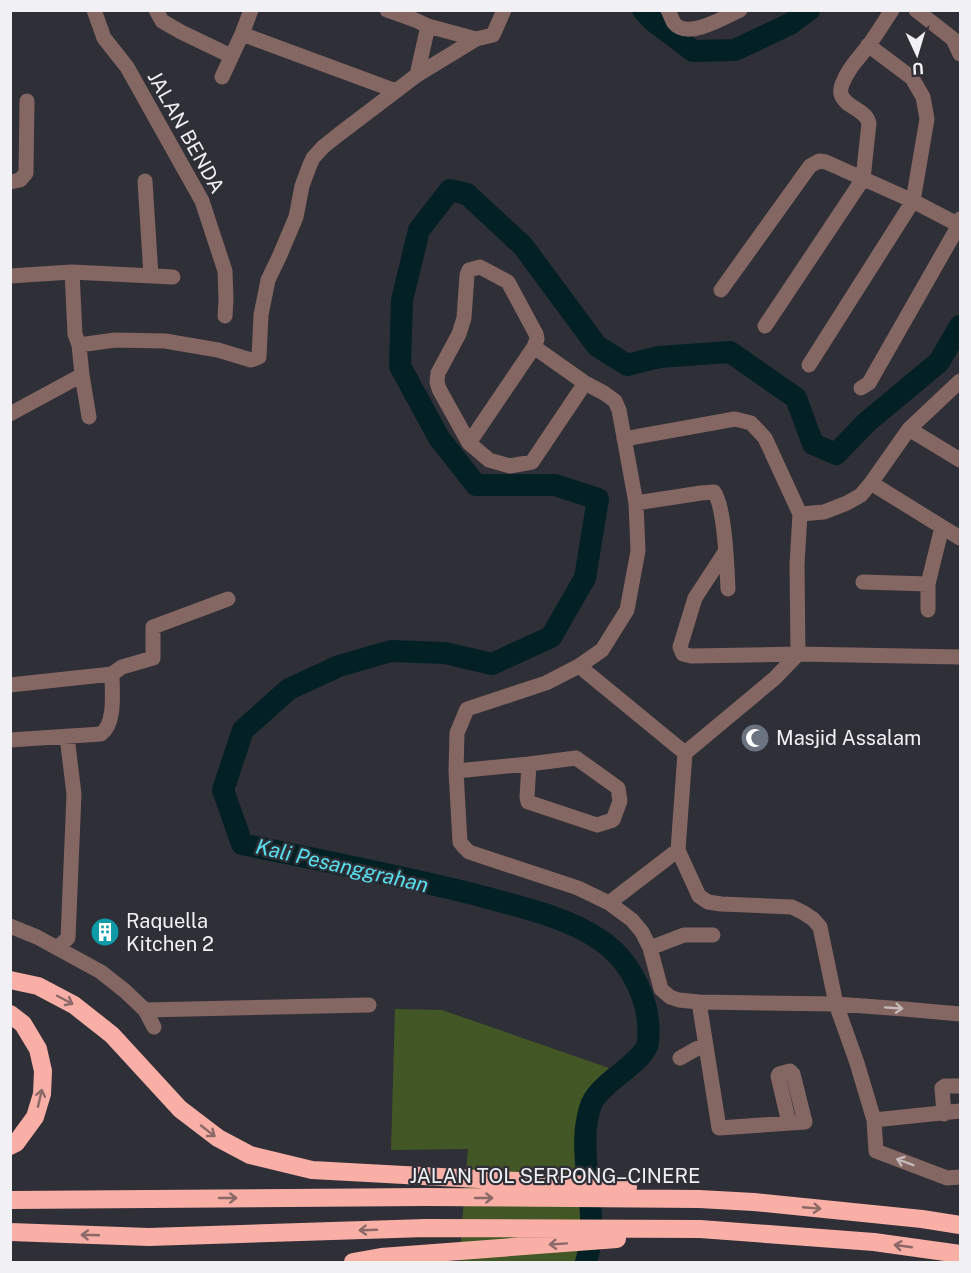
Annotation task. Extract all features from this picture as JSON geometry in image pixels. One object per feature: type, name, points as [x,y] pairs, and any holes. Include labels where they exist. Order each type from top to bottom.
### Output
[{"type":"highway","points":[[10,980],[38,986],[74,1005],[112,1035],[180,1109],[218,1138],[250,1155],[312,1170],[699,1195]]},
{"type":"highway","points":[[10,1014],[23,1024],[38,1049],[43,1071],[42,1094],[35,1117],[16,1143],[10,1146]]},
{"type":"highway","name":"JALAN TOL SERPONG–CINERE","points":[[10,1200],[699,1195],[960,1225]]},
{"type":"highway","points":[[10,1232],[149,1237],[426,1228],[700,1231]]},
{"type":"highway","points":[[352,1263],[381,1257],[726,1230],[874,1242],[960,1254]]},
{"type":"street","name":"JALAN BENDA","points":[[94,10],[104,38],[127,67],[202,201],[225,270],[225,316]]},
{"type":"street","points":[[156,10],[162,21],[231,56]]},
{"type":"street","points":[[222,76],[252,10]]},
{"type":"street","points":[[387,10],[476,39]]},
{"type":"street","points":[[79,345],[115,340],[165,341],[218,350],[251,360],[258,357],[261,315],[268,280],[296,217],[302,186],[314,158],[323,147],[417,75],[476,39],[493,35],[504,10]]},
{"type":"street","points":[[668,10],[675,25],[686,30],[700,28],[740,10]]},
{"type":"street","points":[[765,326],[863,179],[869,123],[866,115],[841,95],[841,88],[850,70],[892,10]]},
{"type":"street","points":[[916,10],[957,36],[960,54]]},
{"type":"street","points":[[417,75],[420,19]]},
{"type":"street","points":[[242,34],[396,91]]},
{"type":"street","points":[[809,365],[913,201],[927,119],[923,97],[912,78],[868,45]]},
{"type":"street","points":[[10,182],[20,180],[26,173],[27,101]]},
{"type":"street","points":[[721,290],[810,166],[819,161],[826,162],[960,222],[869,383],[861,388]]},
{"type":"street","points":[[145,181],[151,276]]},
{"type":"street","points":[[469,443],[534,347],[537,339],[508,282],[480,267],[469,270],[464,318],[459,334],[438,374],[437,382],[469,443],[489,460],[510,466],[532,462],[585,383]]},
{"type":"street","points":[[72,272],[75,333],[79,345],[89,417]]},
{"type":"street","points":[[10,276],[72,272],[173,277]]},
{"type":"street","points":[[534,347],[615,401],[619,410],[636,503],[638,551],[627,610],[602,650],[579,666],[546,683],[467,709],[457,733],[456,771],[460,842],[469,852],[578,888],[609,903],[642,932],[650,948],[661,989],[670,997],[699,1002],[836,1004],[960,1014]]},
{"type":"street","points":[[10,414],[82,375]]},
{"type":"street","points":[[800,514],[824,512],[848,503],[861,495],[909,429],[960,381]]},
{"type":"street","points":[[624,439],[735,419],[751,423],[765,438],[800,514],[797,564],[798,654],[775,678],[685,753],[678,850],[699,896],[708,902],[792,907],[813,919],[820,927],[836,1004],[874,1120],[876,1151],[947,1178],[960,1177]]},
{"type":"street","points":[[909,429],[960,460]]},
{"type":"street","points":[[871,483],[960,538]]},
{"type":"street","points":[[636,503],[714,492],[722,516],[728,589]]},
{"type":"street","points":[[928,610],[928,584],[942,527]]},
{"type":"street","points":[[725,552],[695,598],[680,647],[683,654],[691,656],[798,654],[960,657]]},
{"type":"street","points":[[863,582],[928,584]]},
{"type":"street","points":[[10,685],[112,674],[122,667],[153,658],[153,627],[228,599]]},
{"type":"street","points":[[579,666],[685,753]]},
{"type":"street","points":[[10,740],[101,734],[106,730],[111,718],[112,674]]},
{"type":"street","points":[[57,948],[68,938],[74,794],[67,737]]},
{"type":"street","points":[[456,771],[576,758],[618,788],[620,801],[613,820],[597,825],[528,802],[526,797],[528,764]]},
{"type":"street","points":[[609,903],[678,850]]},
{"type":"street","points":[[10,926],[37,937],[100,972],[146,1010],[153,1027]]},
{"type":"street","points":[[650,948],[684,935],[713,935]]},
{"type":"street","points":[[699,1002],[719,1128],[789,1123]]},
{"type":"street","points":[[146,1010],[369,1005]]},
{"type":"street","points":[[680,1058],[706,1045]]},
{"type":"street","points":[[944,1113],[942,1088],[960,1086]]},
{"type":"street","points":[[874,1120],[960,1111]]},
{"type":"green space","points":[[395,1009],[442,1010],[609,1068],[588,1089],[578,1148],[583,1262],[459,1262],[468,1149],[391,1150]]},
{"type":"waterway","name":"Kali Pesanggrahan","points":[[643,10],[652,20],[693,51],[735,50],[790,24],[809,10]]},
{"type":"waterway","name":"Kali Pesanggrahan","points":[[586,1262],[591,1229],[585,1144],[589,1110],[598,1094],[640,1056],[648,1042],[647,1013],[643,999],[638,985],[622,959],[600,940],[586,932],[539,912],[415,880],[242,844],[223,790],[243,730],[289,689],[339,666],[391,651],[445,653],[492,664],[551,637],[585,578],[598,499],[555,485],[476,485],[439,438],[400,366],[402,300],[419,230],[450,190],[467,194],[523,246],[597,346],[627,365],[659,357],[730,352],[796,398],[813,444],[836,454],[867,422],[939,362],[960,326]]},
{"type":"place","name":"Masjid Assalam","points":[[755,738]]},
{"type":"place","name":"Raquella Kitchen 2","points":[[105,932]]}]
